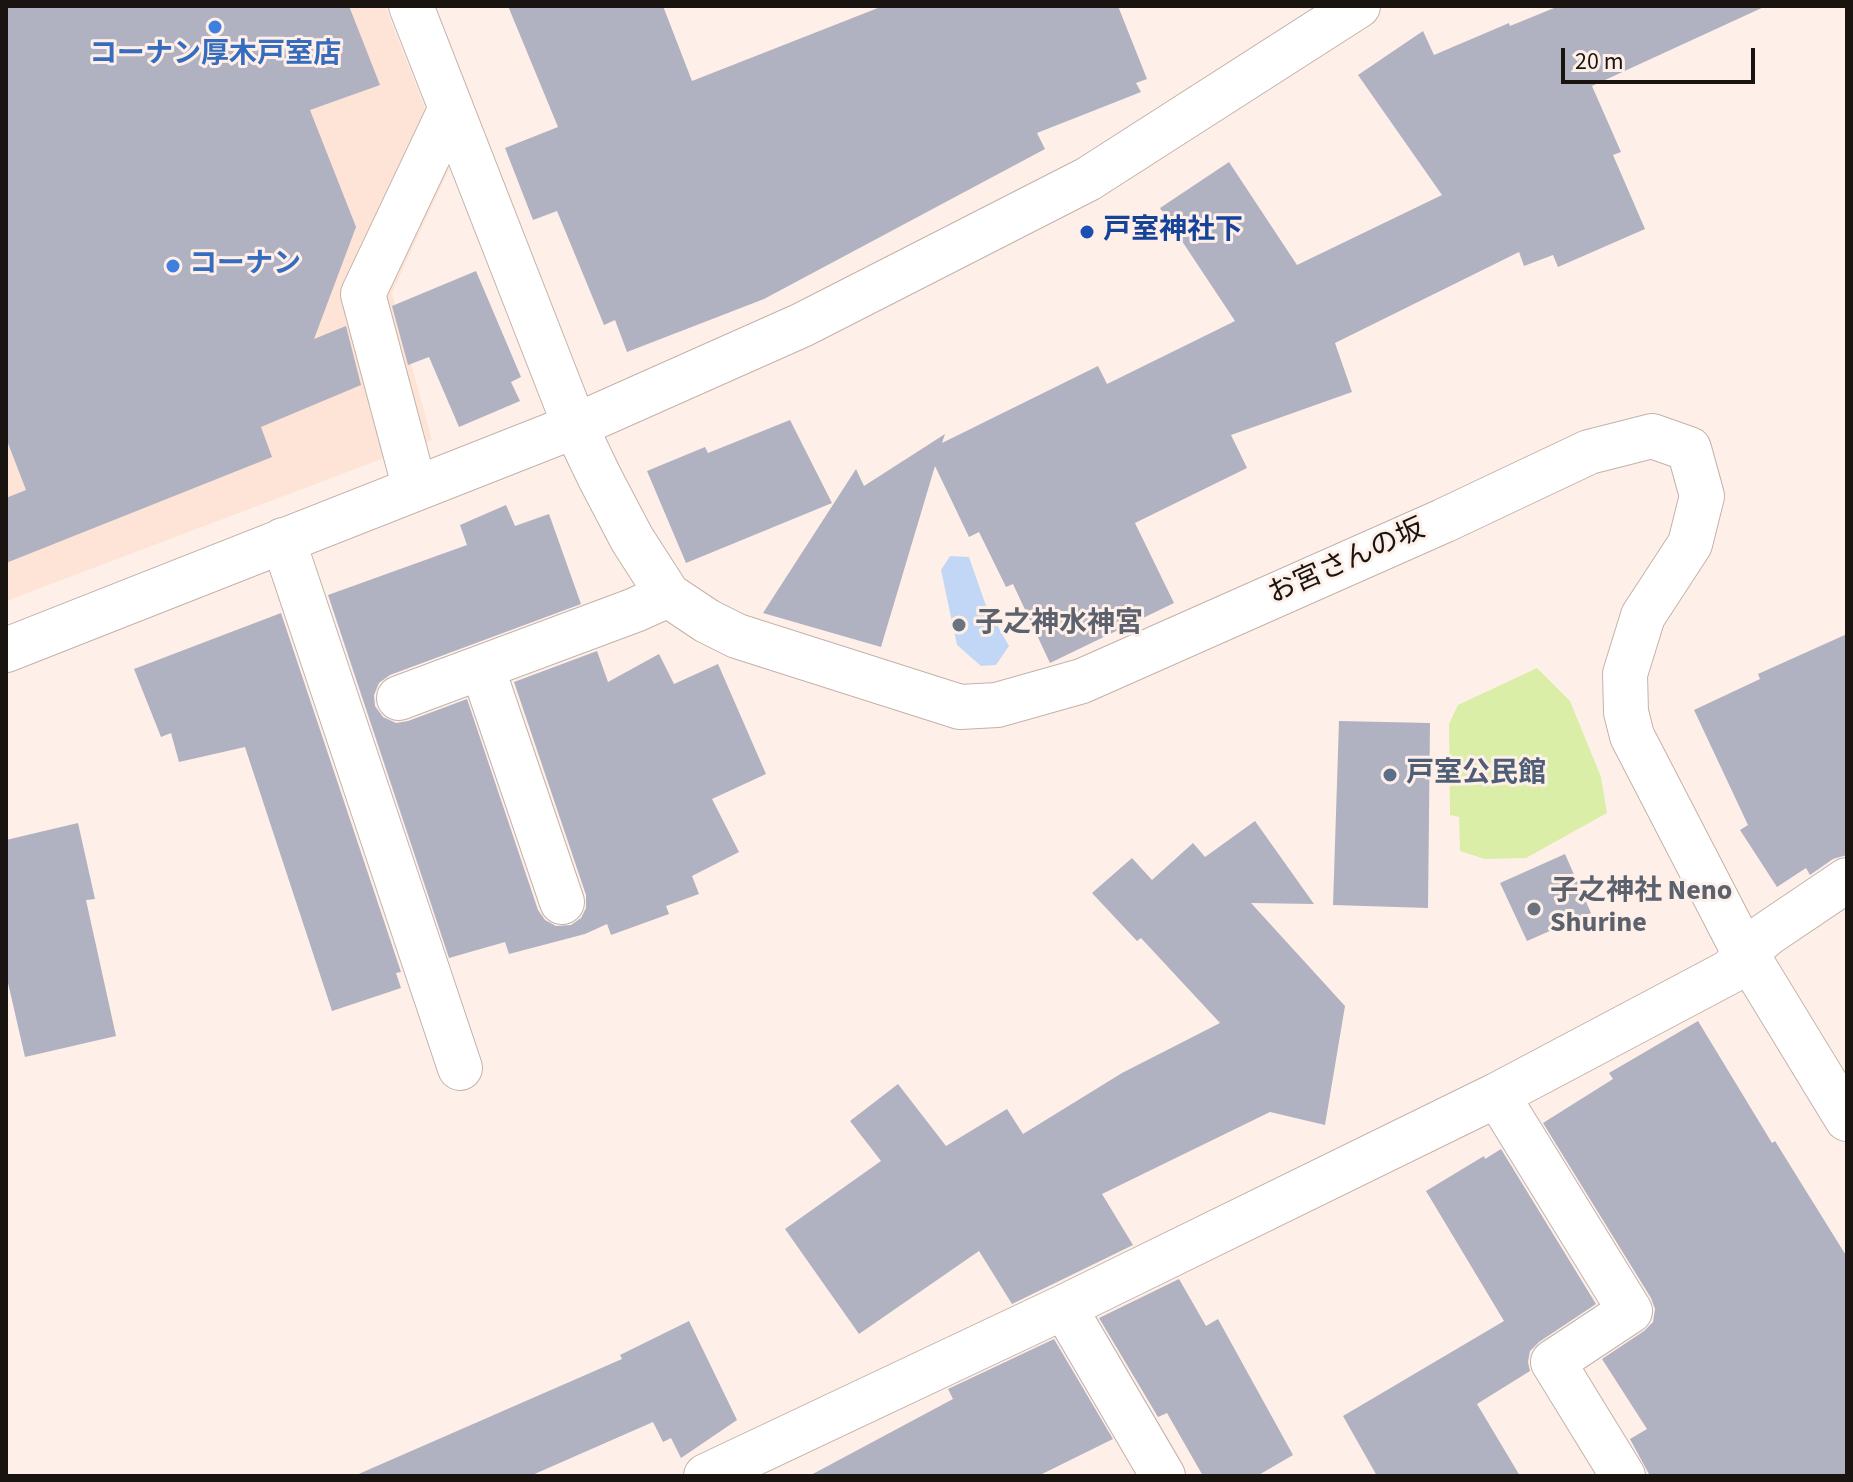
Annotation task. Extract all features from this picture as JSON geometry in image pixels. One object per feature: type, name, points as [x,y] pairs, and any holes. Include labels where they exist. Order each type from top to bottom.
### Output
[{"type":"street","name":"お宮さんの坂","points":[[411,6],[575,426],[632,539],[668,595],[707,621],[737,636],[960,707],[997,705],[1082,681],[1443,521],[1589,452],[1652,436],[1689,449],[1702,496],[1690,544],[1643,616],[1625,674],[1626,712],[1632,736],[1745,953]]},
{"type":"street","points":[[6,650],[575,426],[802,325],[1088,179],[1358,6]]},
{"type":"street","points":[[415,489],[363,294],[451,108]]},
{"type":"street","points":[[283,540],[460,1068]]},
{"type":"street","points":[[399,698],[668,595]]},
{"type":"street","points":[[482,667],[562,902]]},
{"type":"street","points":[[706,1476],[1064,1307],[1497,1095],[1731,971],[1745,953],[1767,934],[1847,880]]},
{"type":"street","points":[[1745,953],[1847,1119]]},
{"type":"street","points":[[1497,1095],[1630,1311],[1553,1362],[1623,1476]]},
{"type":"street","points":[[1064,1307],[1163,1476]]},
{"type":"shaded area","name":"コーナン","points":[[6,6],[385,6],[449,169],[392,293],[432,440],[6,601]]},
{"type":"green space","points":[[1537,668],[1570,701],[1601,777],[1607,813],[1526,858],[1485,859],[1460,851],[1459,817],[1450,815],[1449,724],[1458,705]]},
{"type":"water","points":[[950,556],[969,557],[985,603],[1009,646],[996,665],[981,666],[957,645],[941,570]]},
{"type":"building","name":"コーナン","points":[[6,6],[349,6],[380,85],[310,110],[356,227],[314,339],[346,326],[361,385],[261,427],[272,457],[6,563],[6,498],[26,490],[6,438]]},
{"type":"building","points":[[508,6],[663,6],[692,81],[883,6],[1118,6],[1147,79],[1136,83],[1141,92],[1037,133],[1045,149],[764,299],[627,352],[615,320],[604,325],[557,211],[533,220],[505,148],[558,127]]},
{"type":"building","points":[[1559,6],[1766,6],[1592,86],[1621,152],[1613,155],[1645,229],[1558,267],[1553,255],[1524,266],[1519,252],[1335,343],[1352,392],[1231,435],[1247,468],[1135,523],[1174,603],[1050,663],[1013,584],[1006,587],[979,532],[969,537],[935,466],[881,647],[763,613],[856,469],[864,486],[945,434],[942,443],[1098,366],[1107,384],[1235,321],[1160,208],[1229,162],[1297,265],[1442,195],[1358,75],[1423,31],[1434,55],[1509,23],[1510,26]]},
{"type":"building","points":[[476,271],[521,377],[511,382],[520,401],[459,427],[429,357],[408,365],[392,306]]},
{"type":"building","points":[[790,420],[832,503],[686,563],[647,471],[705,447],[708,453]]},
{"type":"building","points":[[506,505],[515,526],[549,514],[581,604],[390,675],[379,683],[374,695],[375,706],[383,717],[396,723],[467,699],[538,910],[545,920],[556,926],[571,925],[581,918],[586,908],[586,895],[514,682],[597,651],[608,682],[659,654],[674,684],[718,664],[766,774],[712,799],[739,852],[692,876],[699,894],[666,906],[669,914],[611,935],[607,924],[585,934],[509,954],[505,942],[449,958],[328,595],[467,545],[460,525]]},
{"type":"building","points":[[281,613],[401,972],[396,973],[401,988],[332,1011],[245,747],[179,762],[171,733],[161,737],[134,669]]},
{"type":"building","points":[[1847,634],[1847,855],[1833,859],[1810,875],[1806,868],[1777,887],[1740,830],[1748,825],[1694,710],[1760,679],[1758,674]]},
{"type":"building","name":"戸室公民館","points":[[1339,721],[1430,723],[1428,908],[1333,905]]},
{"type":"building","points":[[1255,821],[1314,904],[1251,903],[1345,1006],[1325,1125],[1270,1112],[1102,1194],[1133,1245],[1012,1304],[979,1251],[859,1334],[785,1229],[881,1161],[850,1121],[898,1084],[946,1146],[1007,1109],[1023,1134],[1122,1073],[1220,1023],[1141,938],[1137,941],[1092,893],[1132,858],[1152,880],[1193,843],[1205,857]]},
{"type":"building","points":[[78,823],[95,899],[86,900],[116,1036],[25,1057],[6,974],[6,840]]},
{"type":"building","points":[[1565,854],[1591,913],[1527,941],[1500,883]]},
{"type":"building","points":[[1698,1021],[1772,1143],[1775,1141],[1847,1257],[1847,1476],[1650,1476],[1630,1439],[1647,1429],[1602,1359],[1644,1331],[1653,1322],[1655,1309],[1543,1123],[1613,1079],[1609,1073]]},
{"type":"building","points":[[1501,1149],[1596,1304],[1530,1351],[1530,1371],[1477,1404],[1520,1476],[1377,1476],[1343,1416],[1504,1321],[1426,1191]]},
{"type":"building","points":[[1179,1279],[1206,1326],[1218,1319],[1293,1455],[1257,1476],[1203,1476],[1167,1413],[1158,1417],[1099,1318]]},
{"type":"building","points":[[689,1321],[737,1420],[681,1458],[671,1438],[663,1442],[653,1422],[530,1476],[354,1476],[622,1359],[620,1355]]},
{"type":"building","points":[[1054,1339],[1113,1439],[1038,1476],[809,1476],[953,1399],[948,1389]]},
{"type":"place","name":"コーナン厚木戸室店","points":[[215,27]]},
{"type":"place","name":"戸室神社下","points":[[1087,232]]},
{"type":"place","name":"コーナン","points":[[173,266]]},
{"type":"place","name":"子之神水神宮","points":[[959,625]]},
{"type":"place","name":"戸室公民館","points":[[1390,775]]},
{"type":"place","name":"子之神社 Neno Shurine","points":[[1534,909]]}]
